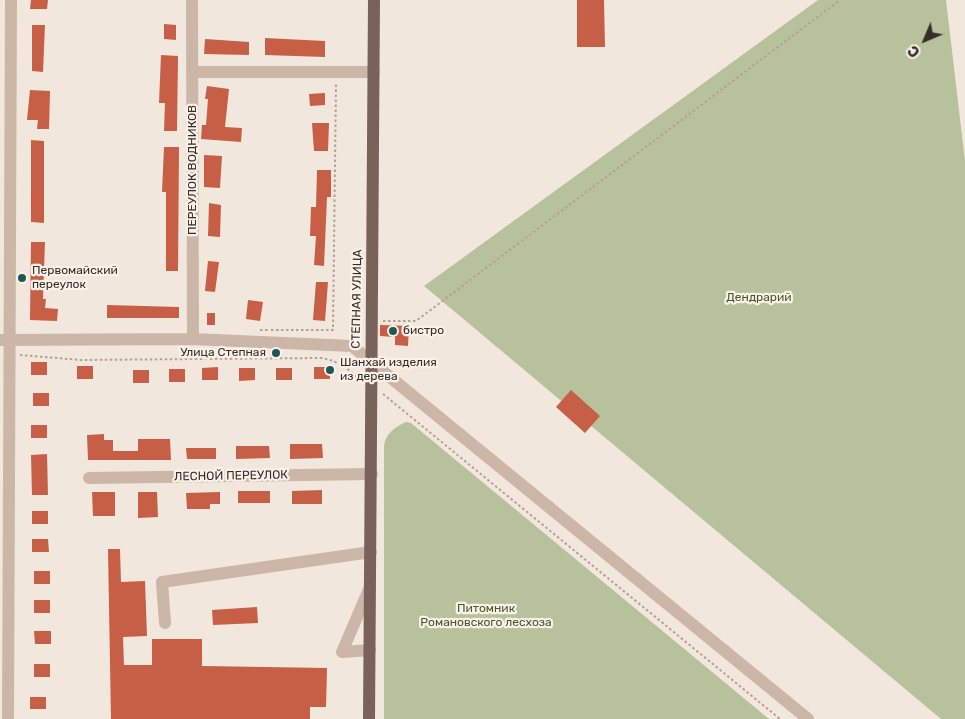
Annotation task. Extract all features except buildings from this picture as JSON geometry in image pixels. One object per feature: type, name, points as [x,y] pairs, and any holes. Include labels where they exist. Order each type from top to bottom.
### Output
[{"type":"main road","name":"СТЕПНАЯ УЛИЦА","points":[[369,719],[372,474],[370,321],[374,0]]},
{"type":"street","points":[[8,719],[4,420],[10,355],[5,340],[11,0]]},
{"type":"street","name":"ПЕРЕУЛОК ВОДНИКОВ","points":[[192,0],[193,339]]},
{"type":"street","points":[[192,72],[374,72]]},
{"type":"street","points":[[5,340],[193,339],[352,346],[808,719]]},
{"type":"street","name":"ЛЕСНОЙ ПЕРЕУЛОК","points":[[89,478],[372,474]]},
{"type":"street","points":[[165,623],[162,582],[371,552]]},
{"type":"street","points":[[370,650],[342,652],[371,585]]},
{"type":"path","points":[[370,321],[416,321],[840,0]]},
{"type":"path","points":[[271,330],[333,330],[336,72]]},
{"type":"path","points":[[10,355],[81,360],[321,358],[333,360],[350,369],[362,385],[386,396],[780,719]]},
{"type":"green space","name":"Дендрарий","points":[[818,0],[946,0],[965,161],[965,719],[941,719],[424,286]]},
{"type":"green space","name":"Питомник Романовского лесхоза","points":[[406,422],[411,423],[769,719],[384,719],[384,446],[386,438],[392,431]]},
{"type":"place","name":"Первомайский переулок","points":[[22,278]]},
{"type":"place","name":"бистро","points":[[393,331]]},
{"type":"place","name":"Улица Степная","points":[[276,353]]},
{"type":"place","name":"Шанхай изделия из дерева","points":[[330,370]]}]
